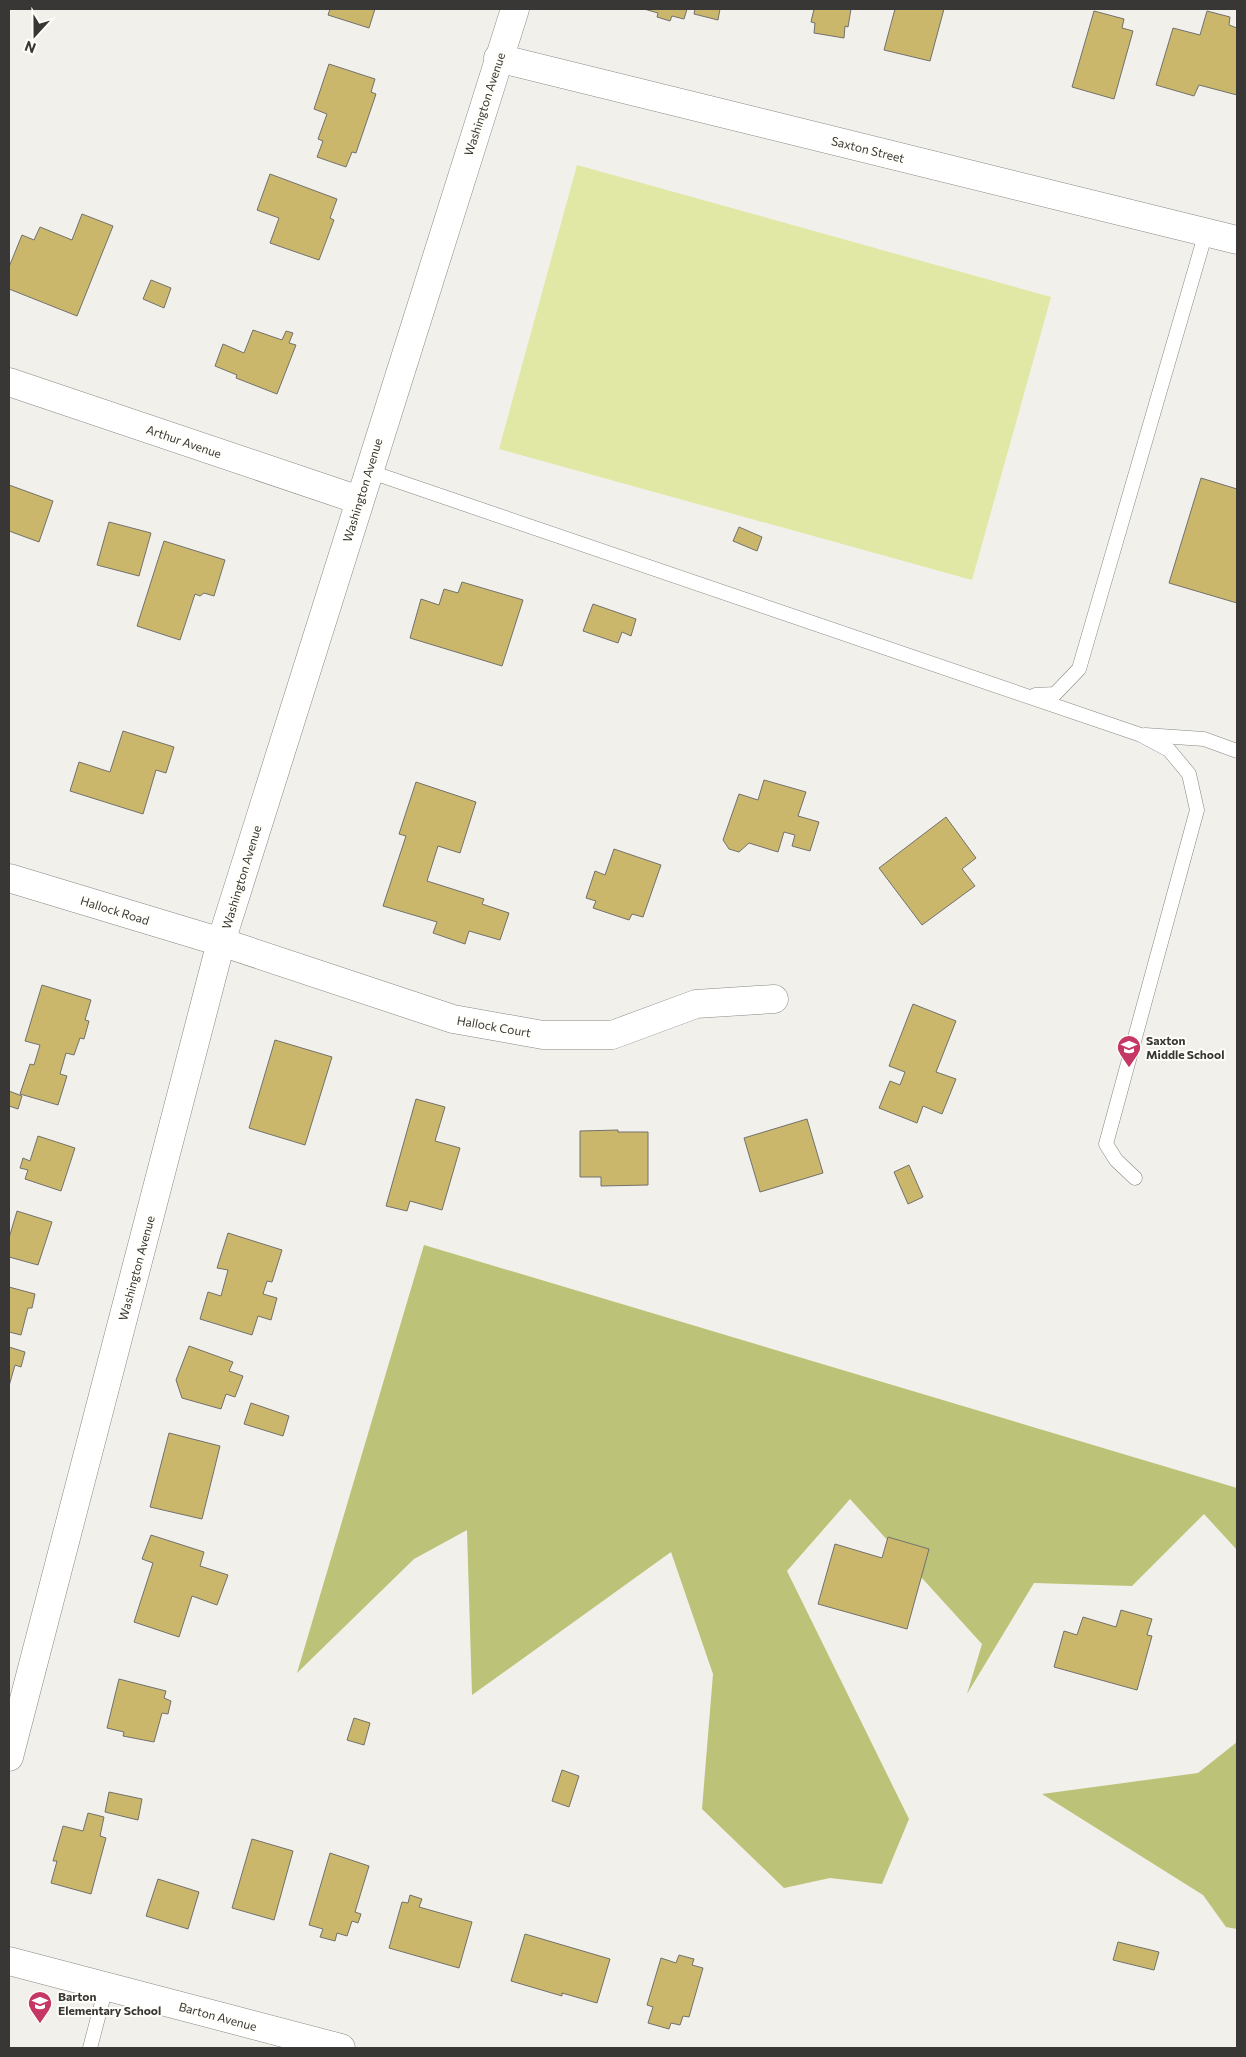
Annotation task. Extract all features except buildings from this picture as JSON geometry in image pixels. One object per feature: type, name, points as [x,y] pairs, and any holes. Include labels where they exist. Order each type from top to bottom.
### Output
[{"type":"street","name":"Washington Avenue","points":[[9,1757],[221,942],[514,9]]},
{"type":"street","name":"Saxton Street","points":[[498,58],[1237,240]]},
{"type":"street","name":"Arthur Avenue","points":[[9,382],[359,500]]},
{"type":"street","name":"Hallock Road","points":[[9,878],[221,942]]},
{"type":"street","name":"Hallock Court","points":[[221,942],[453,1019],[543,1035],[612,1035],[696,1004],[774,999]]},
{"type":"street","name":"Barton Avenue","points":[[9,1961],[341,2048]]},
{"type":"lane","points":[[1028,695],[1055,694],[1079,669],[1206,232]]},
{"type":"lane","points":[[368,471],[1028,695],[1141,735],[1169,750],[1189,774],[1197,810],[1106,1144],[1116,1160],[1136,1178]]},
{"type":"lane","points":[[1141,735],[1204,739],[1237,750]]},
{"type":"lane","points":[[90,2048],[106,1986]]},
{"type":"green space","points":[[577,165],[1051,297],[972,580],[499,449]]},
{"type":"green space","points":[[424,1245],[1237,1488],[1237,1550],[1204,1514],[1132,1586],[1034,1583],[967,1694],[982,1644],[850,1499],[787,1571],[909,1819],[882,1884],[830,1878],[784,1888],[702,1809],[713,1674],[671,1552],[472,1695],[467,1530],[414,1559],[297,1673]]},
{"type":"green space","points":[[1237,1742],[1237,1929],[1226,1927],[1203,1895],[1042,1794],[1198,1773]]},
{"type":"place","name":"Saxton Middle School","points":[[1129,1068]]},
{"type":"place","name":"Barton Elementary School","points":[[40,2024]]}]
